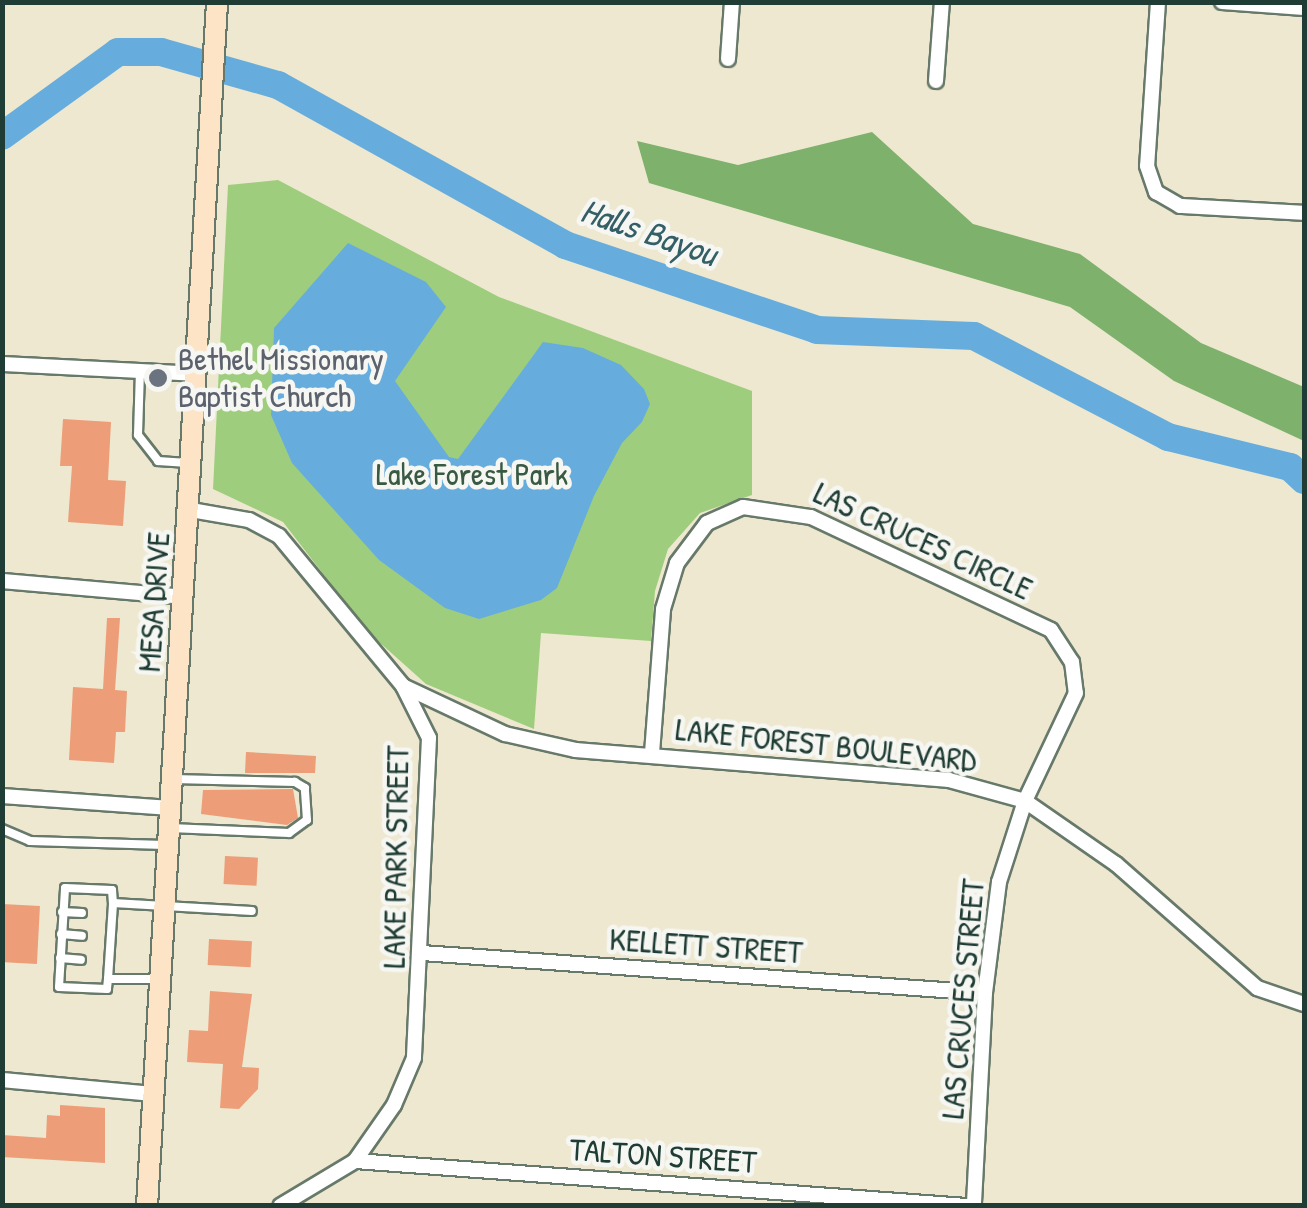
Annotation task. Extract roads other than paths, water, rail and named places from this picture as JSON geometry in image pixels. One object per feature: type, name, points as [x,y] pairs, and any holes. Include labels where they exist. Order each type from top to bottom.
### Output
[{"type":"main road","name":"MESA DRIVE","points":[[147,1206],[217,2]]},
{"type":"street","points":[[728,59],[732,2]]},
{"type":"street","points":[[936,80],[942,2]]},
{"type":"street","points":[[1158,2],[1148,152],[1156,192],[1180,206],[1304,213]]},
{"type":"street","points":[[1222,2],[1304,8]]},
{"type":"street","points":[[2,364],[197,374]]},
{"type":"street","name":"LAS CRUCES CIRCLE","points":[[652,753],[663,610],[676,564],[708,523],[743,506],[785,508],[1051,630],[1072,662],[1076,694],[1025,801]]},
{"type":"street","name":"LAKE PARK STREET","points":[[190,510],[249,520],[279,536],[403,686],[429,738],[422,953],[414,1058],[394,1105],[355,1162],[280,1206]]},
{"type":"street","points":[[2,581],[184,597]]},
{"type":"street","name":"LAKE FOREST BOULEVARD","points":[[403,686],[505,734],[576,750],[652,753],[950,780],[1025,801],[1116,864],[1257,988],[1304,1004]]},
{"type":"street","points":[[2,796],[170,827]]},
{"type":"street","name":"LAS CRUCES STREET","points":[[974,1206],[985,993],[998,882],[1025,801]]},
{"type":"street","name":"KELLETT STREET","points":[[422,953],[985,993]]},
{"type":"street","points":[[2,1080],[154,1094]]},
{"type":"street","name":"TALTON STREET","points":[[355,1162],[966,1206]]},
{"type":"lane","points":[[140,371],[138,435],[158,461],[193,463]]},
{"type":"lane","points":[[2,829],[30,841],[170,827],[289,834],[307,820],[306,788],[294,782],[173,779]]},
{"type":"lane","points":[[64,888],[112,890],[113,903],[107,990],[59,986],[64,888]]},
{"type":"lane","points":[[113,903],[252,911]]},
{"type":"lane","points":[[62,912],[82,914]]},
{"type":"lane","points":[[101,914],[112,915]]},
{"type":"lane","points":[[61,934],[82,936]]},
{"type":"lane","points":[[96,936],[111,937]]},
{"type":"lane","points":[[60,958],[81,960]]},
{"type":"lane","points":[[95,962],[109,962]]},
{"type":"lane","points":[[108,979],[160,980]]},
{"type":"water","points":[[348,243],[426,282],[446,307],[395,381],[449,457],[458,459],[543,342],[583,348],[621,365],[644,389],[650,404],[642,422],[622,443],[594,496],[557,588],[541,600],[479,619],[445,608],[379,560],[292,463],[271,415],[274,328]]},
{"type":"waterway","name":"Halls Bayou","points":[[2,136],[118,52],[161,52],[278,85],[565,245],[817,330],[974,336],[1168,437],[1290,467],[1304,480]]},
{"type":"place","name":"Bethel Missionary Baptist Church","points":[[158,378]]},
{"type":"park label","name":"Lake Forest Park","points":[[472,474]]}]
